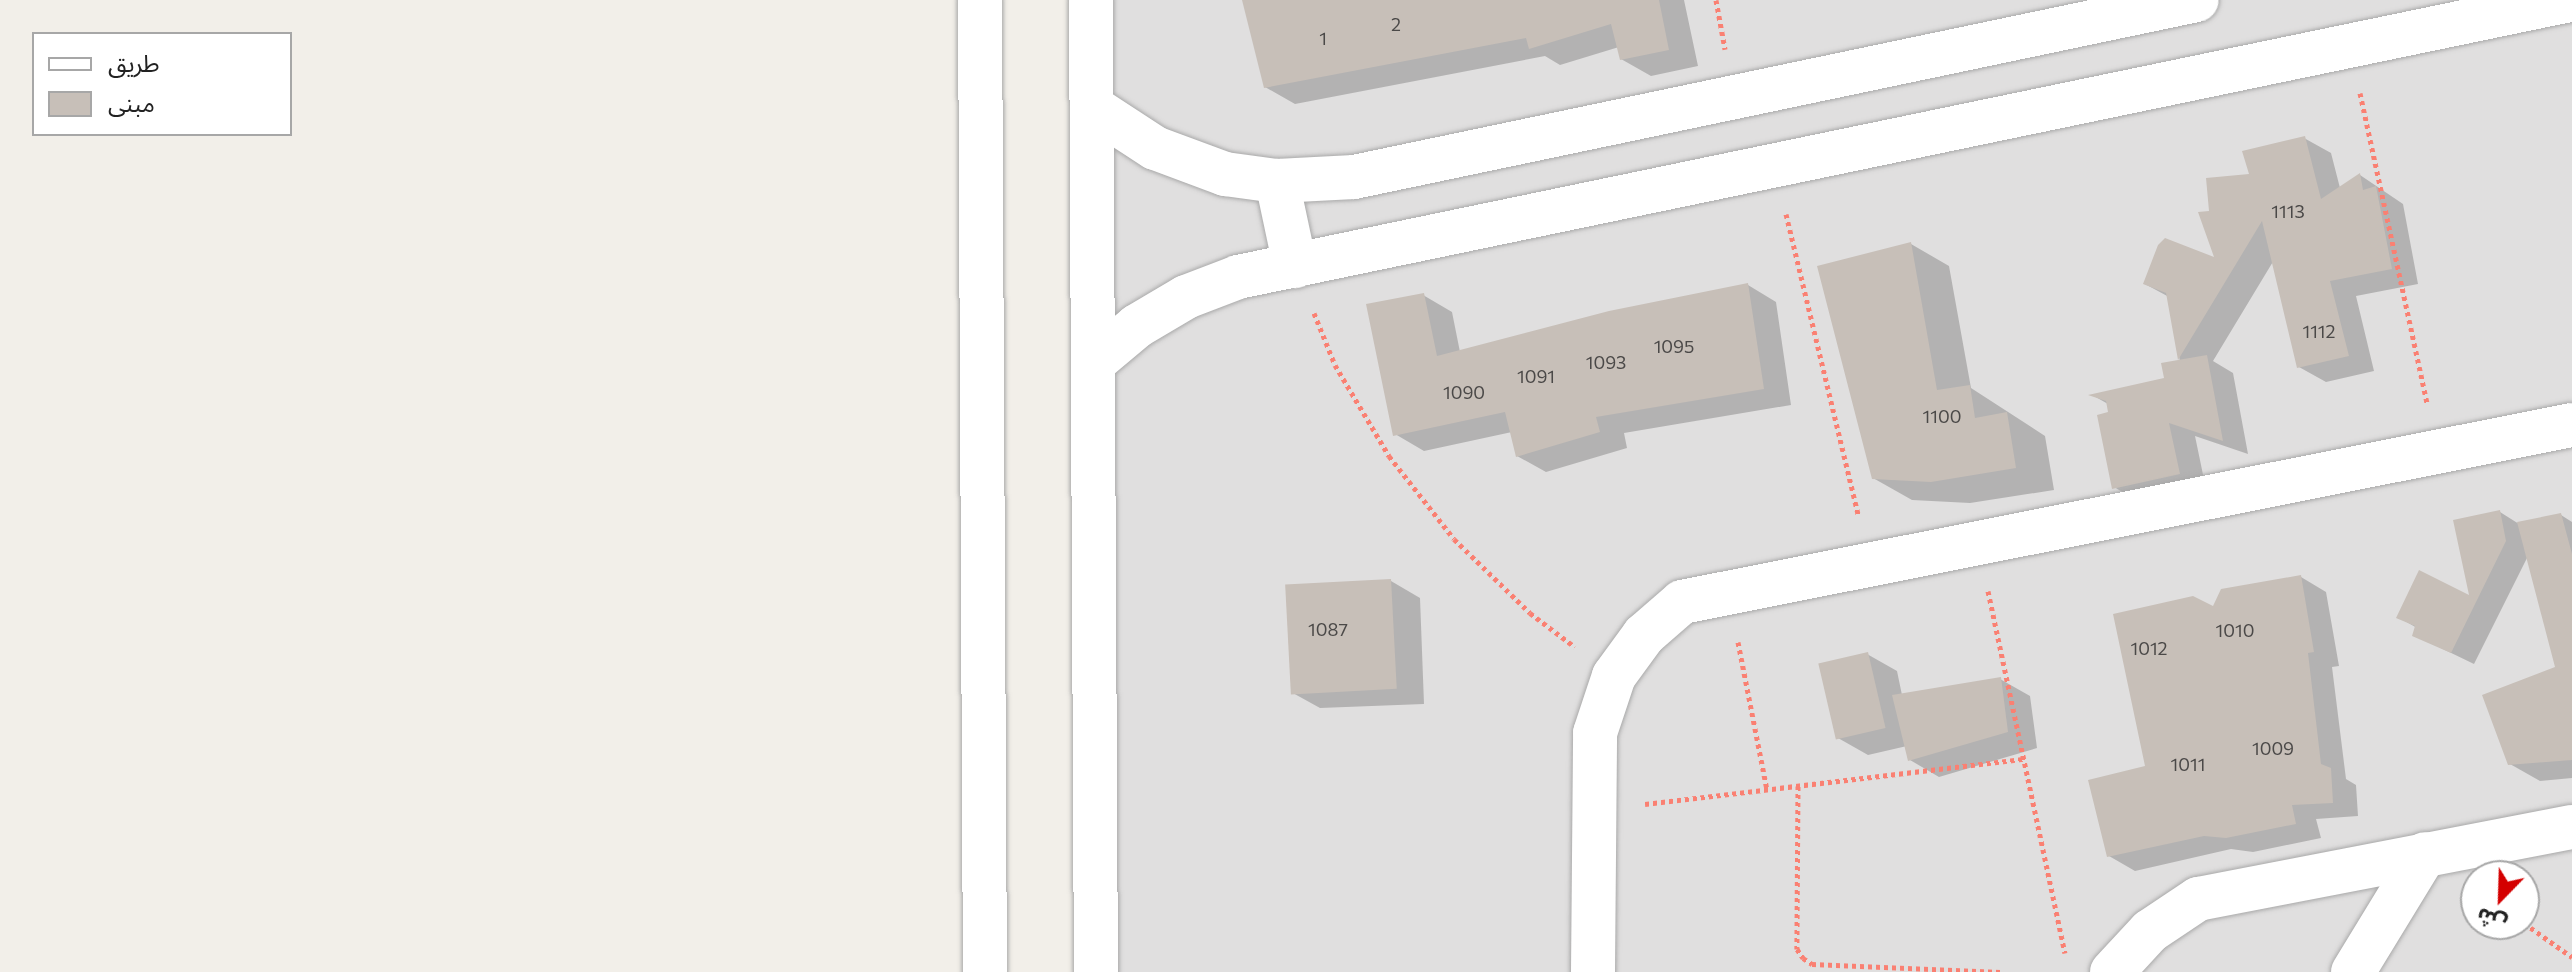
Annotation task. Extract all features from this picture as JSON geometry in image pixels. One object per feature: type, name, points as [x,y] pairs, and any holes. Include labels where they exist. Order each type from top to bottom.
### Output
[{"type":"street","points":[[980,0],[985,972]]},
{"type":"street","points":[[1091,0],[1096,972]]},
{"type":"street","points":[[1092,107],[1155,148],[1225,174],[1277,181],[1354,177],[2197,0]]},
{"type":"street","points":[[1094,362],[1137,326],[1186,297],[1238,277],[2570,0]]},
{"type":"street","points":[[1277,181],[1295,266]]},
{"type":"street","points":[[1593,972],[1595,733],[1614,676],[1644,635],[1682,602],[2572,425]]},
{"type":"street","points":[[2112,972],[2150,931],[2198,899],[2572,827]]},
{"type":"street","points":[[2353,972],[2425,854]]},
{"type":"path","points":[[2350,46],[2437,452]]},
{"type":"path","points":[[1775,166],[1869,565]]},
{"type":"path","points":[[1295,266],[1335,365],[1389,456],[1454,539],[1530,613],[1614,676]]},
{"type":"path","points":[[1977,544],[2066,957]]},
{"type":"path","points":[[1728,593],[1767,790]]},
{"type":"path","points":[[1593,811],[2023,759]]},
{"type":"path","points":[[1798,786],[1797,949],[1803,958],[1812,964],[2001,972]]},
{"type":"path","points":[[2540,934],[2572,957]]},
{"type":"shaded area","points":[[1088,0],[2572,0],[2572,972],[1089,972]]},
{"type":"building","points":[[1242,0],[1659,0],[1669,50],[1620,60],[1611,24],[1529,49],[1526,38],[1264,88]]},
{"type":"building","points":[[2305,136],[2321,199],[2360,173],[2363,190],[2376,186],[2392,269],[2330,281],[2349,356],[2297,368],[2262,221],[2178,360],[2166,293],[2143,284],[2158,245],[2165,238],[2214,257],[2198,212],[2209,211],[2206,178],[2249,174],[2242,151]]},
{"type":"building","points":[[1911,242],[1937,390],[1970,385],[1975,418],[2007,412],[2016,468],[1931,482],[1872,479],[1817,266]]},
{"type":"building","points":[[1748,283],[1764,389],[1596,417],[1600,432],[1516,457],[1505,412],[1393,436],[1366,304],[1424,293],[1437,356],[1609,311]]},
{"type":"building","points":[[2207,355],[2223,441],[2169,423],[2180,474],[2112,489],[2097,415],[2108,412],[2106,401],[2088,395],[2164,378],[2161,363]]},
{"type":"building","points":[[2500,510],[2506,541],[2451,653],[2412,636],[2415,626],[2396,618],[2419,570],[2469,595],[2453,520]]},
{"type":"building","points":[[2561,513],[2572,554],[2572,760],[2508,765],[2482,695],[2555,667],[2517,522]]},
{"type":"building","points":[[2301,575],[2314,652],[2308,653],[2321,764],[2331,768],[2333,803],[2292,805],[2296,824],[2226,838],[2204,836],[2107,857],[2088,780],[2145,766],[2113,614],[2193,596],[2213,606],[2221,589]]},
{"type":"building","points":[[1391,579],[1397,689],[1291,694],[1285,585]]},
{"type":"building","points":[[1868,652],[1886,728],[1836,739],[1818,663]]},
{"type":"building","points":[[2001,677],[2008,732],[1908,761],[1892,695]]}]
